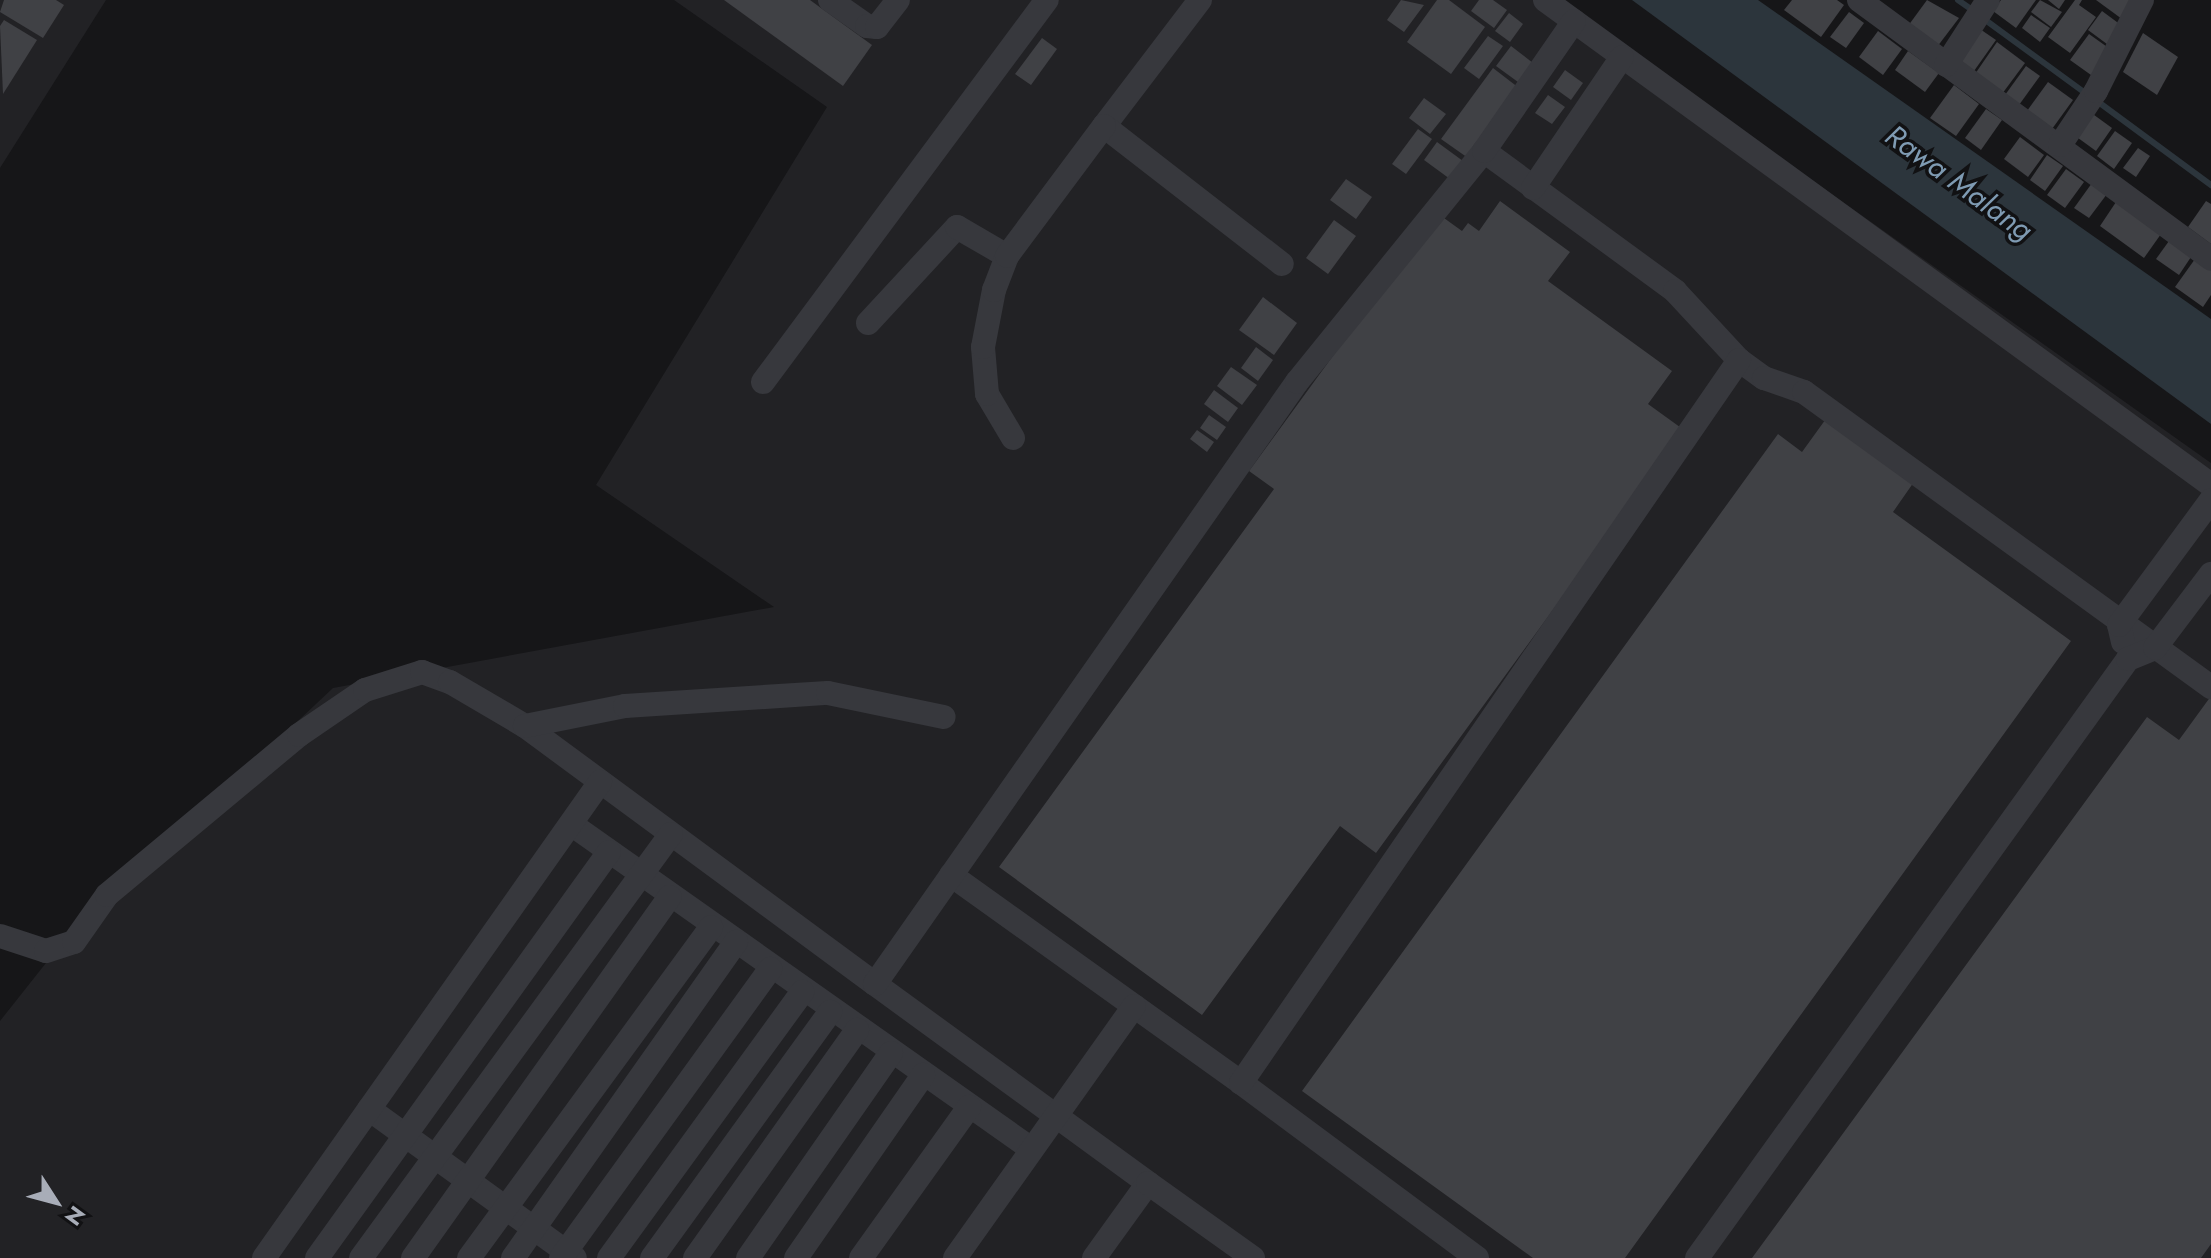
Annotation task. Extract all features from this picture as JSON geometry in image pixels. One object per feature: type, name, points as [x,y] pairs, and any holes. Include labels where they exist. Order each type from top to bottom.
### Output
[{"type":"street","points":[[830,0],[867,26],[877,27],[898,0]]},
{"type":"street","points":[[763,382],[1047,0]]},
{"type":"street","points":[[1013,438],[987,394],[983,347],[1007,256],[1200,0]]},
{"type":"street","points":[[1545,0],[2211,485]]},
{"type":"street","points":[[1859,0],[2211,259]]},
{"type":"street","points":[[1946,65],[1988,0]]},
{"type":"street","points":[[2060,145],[2096,91],[2142,0]]},
{"type":"street","points":[[875,984],[1297,382],[1484,151],[1574,21]]},
{"type":"street","points":[[1533,188],[1622,57]]},
{"type":"street","points":[[1104,126],[1282,264]]},
{"type":"street","points":[[1484,151],[1675,291],[1739,360],[1764,378],[1804,392],[2119,625],[2211,687]]},
{"type":"street","points":[[868,323],[957,227],[1007,256]]},
{"type":"street","points":[[1241,1083],[1739,360]]},
{"type":"street","points":[[2119,625],[2211,500]]},
{"type":"street","points":[[1697,1258],[2128,659],[2155,648],[2211,574]]},
{"type":"street","points":[[2119,625],[2128,659]]},
{"type":"street","points":[[0,936],[46,951],[74,942],[107,895],[299,735],[365,690],[422,672],[450,682],[525,726],[1253,1258]]},
{"type":"street","points":[[525,726],[625,706],[828,693],[944,717]]},
{"type":"street","points":[[264,1258],[600,782]]},
{"type":"street","points":[[571,824],[830,1012],[1030,1148]]},
{"type":"street","points":[[361,1258],[671,834]]},
{"type":"street","points":[[317,1258],[609,852]]},
{"type":"street","points":[[951,875],[1241,1083],[1477,1258]]},
{"type":"street","points":[[413,1258],[670,897]]},
{"type":"street","points":[[469,1258],[711,927]]},
{"type":"street","points":[[513,1258],[736,942]]},
{"type":"street","points":[[369,1109],[568,1256],[770,969]]},
{"type":"street","points":[[609,1258],[802,992]]},
{"type":"street","points":[[955,1258],[1054,1114],[1134,1006]]},
{"type":"street","points":[[652,1258],[830,1012]]},
{"type":"street","points":[[695,1258],[857,1030]]},
{"type":"street","points":[[748,1258],[891,1053]]},
{"type":"street","points":[[796,1258],[923,1075]]},
{"type":"street","points":[[861,1258],[969,1107]]},
{"type":"street","points":[[1094,1258],[1148,1183]]},
{"type":"shaded area","points":[[0,0],[106,0],[0,168]]},
{"type":"shaded area","points":[[674,0],[1558,0],[2211,463],[2211,1258],[0,1258],[0,1021],[61,944],[333,688],[774,607],[596,485],[827,107]]},
{"type":"water","name":"Rawa Malang","points":[[1632,0],[1758,0],[2211,319],[2211,424]]},
{"type":"building","points":[[4,0],[56,0],[64,5],[43,38],[0,12]]},
{"type":"building","points":[[724,0],[810,0],[872,45],[843,86]]},
{"type":"building","points":[[1401,0],[1424,5],[1404,32],[1387,20]]},
{"type":"building","points":[[1437,0],[1449,0],[1485,27],[1451,74],[1407,42]]},
{"type":"building","points":[[1479,0],[1493,0],[1507,10],[1494,28],[1471,11]]},
{"type":"building","points":[[1792,0],[1837,0],[1844,5],[1821,37],[1784,10]]},
{"type":"building","points":[[1927,0],[1959,18],[1937,47],[1908,26]]},
{"type":"building","points":[[2001,0],[2036,0],[2016,28],[1993,11]]},
{"type":"building","points":[[2040,0],[2062,12],[2051,27],[2031,12]]},
{"type":"building","points":[[2048,0],[2065,0],[2059,9]]},
{"type":"building","points":[[2075,0],[2082,0],[2079,5],[2096,17],[2070,53],[2048,37]]},
{"type":"building","points":[[2096,0],[2136,0],[2122,19]]},
{"type":"building","points":[[2102,11],[2125,28],[2111,47],[2088,30]]},
{"type":"building","points":[[1849,12],[1864,23],[1846,48],[1830,37]]},
{"type":"building","points":[[1509,13],[1523,24],[1510,42],[1495,31]]},
{"type":"building","points":[[2031,15],[2050,28],[2040,42],[2022,28]]},
{"type":"building","points":[[4,20],[37,40],[3,94],[0,26]]},
{"type":"building","points":[[1977,27],[1996,40],[1974,71],[1955,57]]},
{"type":"building","points":[[1878,31],[1902,49],[1883,75],[1859,57]]},
{"type":"building","points":[[2143,33],[2178,57],[2157,95],[2123,72]]},
{"type":"building","points":[[2089,34],[2110,49],[2091,75],[2070,60]]},
{"type":"building","points":[[1488,36],[1503,46],[1479,79],[1464,68]]},
{"type":"building","points":[[1042,38],[1057,49],[1031,85],[1015,74]]},
{"type":"building","points":[[1997,42],[2025,63],[2002,94],[1975,74]]},
{"type":"building","points":[[1511,46],[1533,63],[1518,82],[1496,66]]},
{"type":"building","points":[[1908,51],[1939,73],[1925,92],[1895,70]]},
{"type":"building","points":[[2026,66],[2040,76],[2019,105],[2005,95]]},
{"type":"building","points":[[1493,68],[1519,88],[1468,158],[1441,139]]},
{"type":"building","points":[[1565,70],[1583,83],[1571,100],[1553,87]]},
{"type":"building","points":[[2048,82],[2073,100],[2052,129],[2027,111]]},
{"type":"building","points":[[1954,85],[1979,104],[1956,136],[1930,118]]},
{"type":"building","points":[[1548,95],[1565,107],[1552,124],[1535,113]]},
{"type":"building","points":[[1424,98],[1446,114],[1430,134],[1409,118]]},
{"type":"building","points":[[1986,109],[2002,120],[1981,150],[1965,138]]},
{"type":"building","points":[[2090,112],[2112,128],[2096,151],[2074,135]]},
{"type":"building","points":[[1418,129],[1432,139],[1406,174],[1392,164]]},
{"type":"building","points":[[2115,131],[2132,143],[2114,169],[2097,156]]},
{"type":"building","points":[[2020,137],[2044,155],[2028,177],[2004,159]]},
{"type":"building","points":[[1437,142],[1463,161],[1450,179],[1424,160]]},
{"type":"building","points":[[2138,148],[2150,156],[2136,177],[2123,168]]},
{"type":"building","points":[[2047,155],[2063,166],[2045,191],[2030,180]]},
{"type":"building","points":[[2066,169],[2084,182],[2065,208],[2047,195]]},
{"type":"building","points":[[1346,179],[1372,197],[1356,219],[1330,200]]},
{"type":"building","points":[[2092,183],[2107,194],[2089,218],[2074,208]]},
{"type":"building","points":[[1500,201],[1570,252],[1548,281],[1672,371],[1648,404],[1684,430],[1376,853],[1340,826],[1202,1015],[999,867],[1274,489],[1249,471],[1437,213],[1462,231],[1468,223],[1479,231]]},
{"type":"building","points":[[2206,201],[2211,204],[2211,244],[2188,227]]},
{"type":"building","points":[[2116,202],[2161,234],[2144,258],[2100,226]]},
{"type":"building","points":[[1334,220],[1356,236],[1328,274],[1306,258]]},
{"type":"building","points":[[2169,241],[2191,257],[2179,275],[2156,259]]},
{"type":"building","points":[[2195,259],[2211,270],[2211,295],[2203,307],[2175,287]]},
{"type":"building","points":[[1263,297],[1297,323],[1274,355],[1239,330]]},
{"type":"building","points":[[1256,347],[1273,360],[1258,381],[1241,368]]},
{"type":"building","points":[[1231,367],[1257,385],[1242,405],[1217,386]]},
{"type":"building","points":[[1214,390],[1238,408],[1228,422],[1204,404]]},
{"type":"building","points":[[1209,415],[1226,427],[1217,440],[1200,428]]},
{"type":"building","points":[[1828,416],[1916,479],[1893,512],[2071,641],[1625,1258],[1533,1258],[1302,1091],[1778,434],[1802,452]]},
{"type":"building","points":[[1197,430],[1214,442],[1207,452],[1190,439]]},
{"type":"building","points":[[2211,696],[2211,1244],[2201,1258],[1752,1258],[2147,717],[2179,740]]},
{"type":"waterway","points":[[1958,0],[1975,12]]},
{"type":"waterway","points":[[1984,19],[2088,95]]},
{"type":"waterway","points":[[2097,101],[2211,185]]}]
